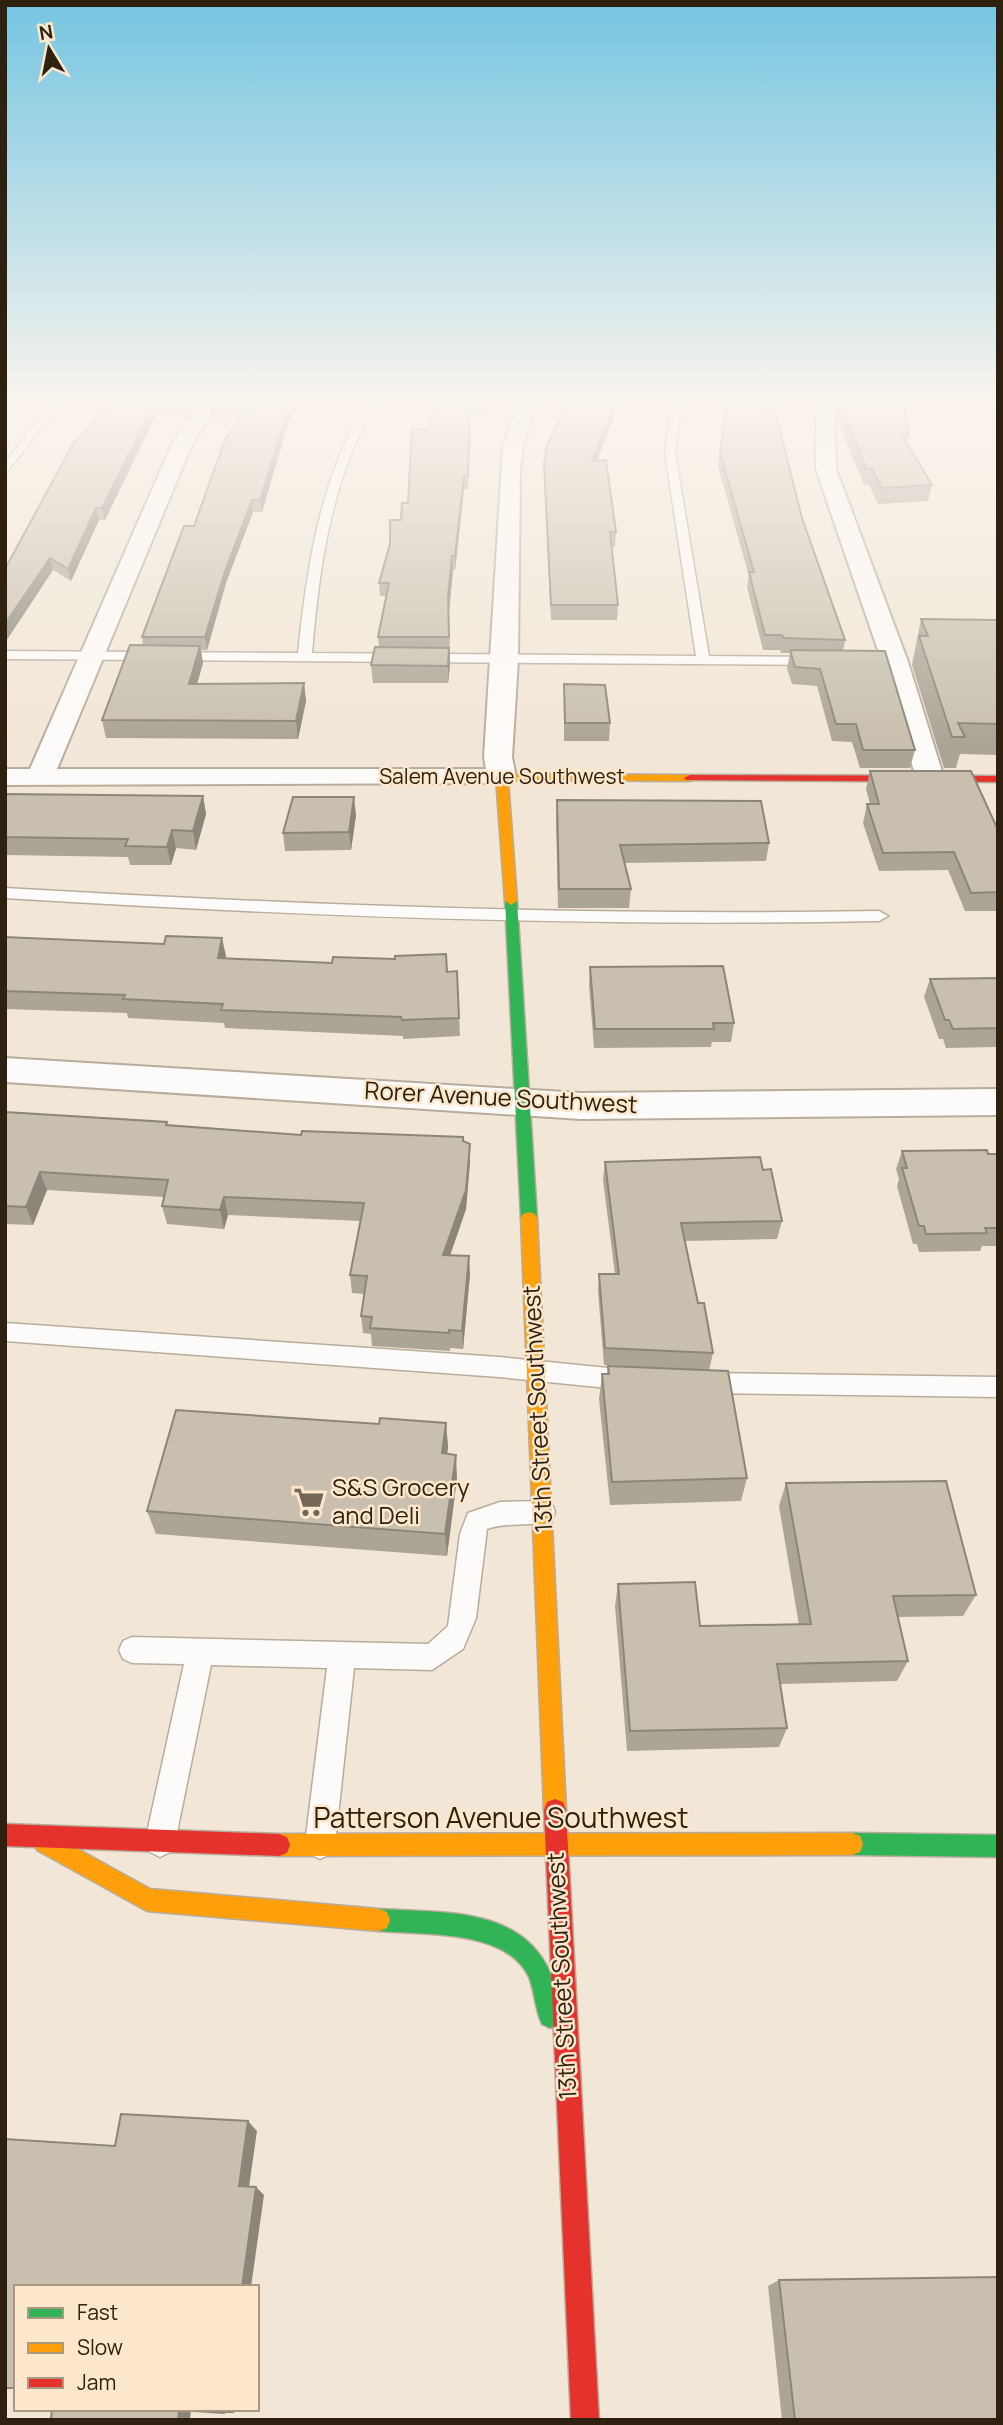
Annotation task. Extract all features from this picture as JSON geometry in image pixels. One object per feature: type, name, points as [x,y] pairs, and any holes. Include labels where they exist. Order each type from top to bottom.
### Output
[{"type":"street","points":[[40,777],[151,516]]},
{"type":"street","name":"13th Street Southwest","points":[[509,516],[505,660],[498,757],[506,809],[510,916],[523,1102],[585,2420]]},
{"type":"street","points":[[841,516],[888,662],[930,778]]},
{"type":"street","name":"Salem Avenue Southwest","points":[[5,776],[998,779]]},
{"type":"street","name":"Rorer Avenue Southwest","points":[[5,1070],[608,1106],[998,1102]]},
{"type":"street","name":"Patterson Avenue Southwest","points":[[5,1835],[160,1842],[320,1844],[998,1846]]},
{"type":"street","points":[[37,1838],[147,1900],[455,1927],[505,1936],[520,1945],[535,1966],[547,2005],[569,2114]]},
{"type":"lane","points":[[305,656],[309,614],[329,516]]},
{"type":"lane","points":[[680,516],[703,660]]},
{"type":"lane","points":[[5,655],[826,661]]},
{"type":"lane","points":[[5,893],[400,915],[717,921],[879,916]]},
{"type":"lane","points":[[5,1332],[657,1382]]},
{"type":"lane","points":[[684,1382],[998,1387]]},
{"type":"lane","points":[[132,1650],[432,1657],[456,1639],[465,1609],[469,1539],[477,1521],[500,1513],[543,1512]]},
{"type":"lane","points":[[160,1842],[200,1652]]},
{"type":"lane","points":[[320,1844],[342,1657]]},
{"type":"building","points":[[34,516],[92,516],[68,569],[50,558],[5,624],[5,569]]},
{"type":"building","points":[[198,516],[246,516],[225,571],[205,637],[142,637],[184,526],[194,526]]},
{"type":"building","points":[[401,516],[459,516],[448,597],[449,637],[378,637],[389,583],[379,583],[390,544],[390,520],[401,520]]},
{"type":"building","points":[[547,516],[614,516],[616,532],[610,532],[618,605],[551,605]]},
{"type":"building","points":[[738,516],[802,516],[845,640],[765,635],[749,572],[754,572]]},
{"type":"building","points":[[921,619],[998,620],[998,724],[958,723],[965,737],[952,737],[919,636],[928,636]]},
{"type":"building","points":[[130,645],[200,646],[189,684],[304,683],[296,721],[102,720]]},
{"type":"building","points":[[375,647],[449,648],[448,666],[371,665]]},
{"type":"building","points":[[790,650],[885,651],[915,750],[863,750],[856,724],[836,724],[820,669],[795,667]]},
{"type":"building","points":[[564,684],[605,685],[610,723],[565,723]]},
{"type":"building","points":[[870,771],[971,771],[998,830],[998,892],[971,893],[954,852],[883,853],[867,804],[879,804]]},
{"type":"building","points":[[5,794],[203,796],[193,831],[172,830],[167,847],[125,846],[128,839],[5,837]]},
{"type":"building","points":[[293,797],[354,797],[349,832],[283,833]]},
{"type":"building","points":[[557,800],[761,801],[769,843],[620,845],[631,889],[559,889]]},
{"type":"building","points":[[166,936],[222,938],[218,958],[332,963],[333,957],[395,959],[395,956],[446,954],[447,972],[457,971],[459,1018],[402,1020],[401,1017],[221,1010],[223,1004],[123,999],[125,995],[5,991],[5,937],[164,944]]},
{"type":"building","points":[[723,966],[734,1023],[713,1023],[714,1029],[595,1029],[590,967]]},
{"type":"building","points":[[998,978],[998,1028],[953,1029],[949,1020],[945,1020],[930,979]]},
{"type":"building","points":[[5,1112],[167,1122],[166,1125],[301,1135],[302,1131],[463,1137],[463,1141],[470,1144],[466,1190],[443,1255],[469,1256],[462,1331],[449,1330],[449,1333],[370,1328],[372,1317],[361,1316],[367,1276],[350,1275],[364,1203],[224,1197],[220,1210],[162,1206],[168,1180],[40,1172],[26,1207],[5,1206]]},
{"type":"building","points":[[987,1150],[988,1154],[998,1154],[998,1228],[985,1228],[987,1233],[926,1234],[924,1226],[919,1226],[902,1168],[907,1168],[902,1151]]},
{"type":"building","points":[[760,1157],[763,1170],[771,1169],[782,1221],[681,1223],[698,1303],[704,1303],[713,1353],[605,1348],[599,1274],[619,1274],[605,1162]]},
{"type":"building","points":[[608,1366],[728,1371],[747,1478],[612,1482],[602,1374],[609,1374]]},
{"type":"building","points":[[176,1410],[379,1424],[380,1418],[446,1423],[442,1453],[456,1455],[445,1534],[147,1511]]},
{"type":"building","points":[[946,1481],[976,1595],[893,1596],[908,1661],[777,1664],[787,1728],[630,1731],[618,1584],[695,1582],[700,1626],[811,1624],[786,1483]]},
{"type":"building","points":[[121,2114],[248,2121],[239,2186],[256,2187],[242,2285],[14,2285],[14,2388],[5,2388],[5,2139],[115,2146]]},
{"type":"building","points":[[998,2277],[998,2420],[795,2420],[779,2280]]},
{"type":"building","points":[[52,2411],[179,2411],[178,2420],[51,2419]]},
{"type":"traffic: fast","points":[[511,901],[529,1218]]},
{"type":"traffic: fast","points":[[852,1844],[998,1846]]},
{"type":"traffic: fast","points":[[379,1920],[458,1926],[499,1936],[515,1944],[528,1955],[537,1969],[550,2016]]},
{"type":"traffic: slow","points":[[511,901],[502,777],[690,778]]},
{"type":"traffic: slow","points":[[529,1218],[555,1810]]},
{"type":"traffic: slow","points":[[45,1842],[147,1900],[379,1920]]},
{"type":"traffic: slow","points":[[279,1845],[852,1844]]},
{"type":"traffic: jam","points":[[690,778],[998,779]]},
{"type":"traffic: jam","points":[[555,1810],[585,2420]]},
{"type":"traffic: jam","points":[[5,1835],[279,1845]]},
{"type":"place","name":"S&S Grocery and Deli","points":[[309,1502]]}]
